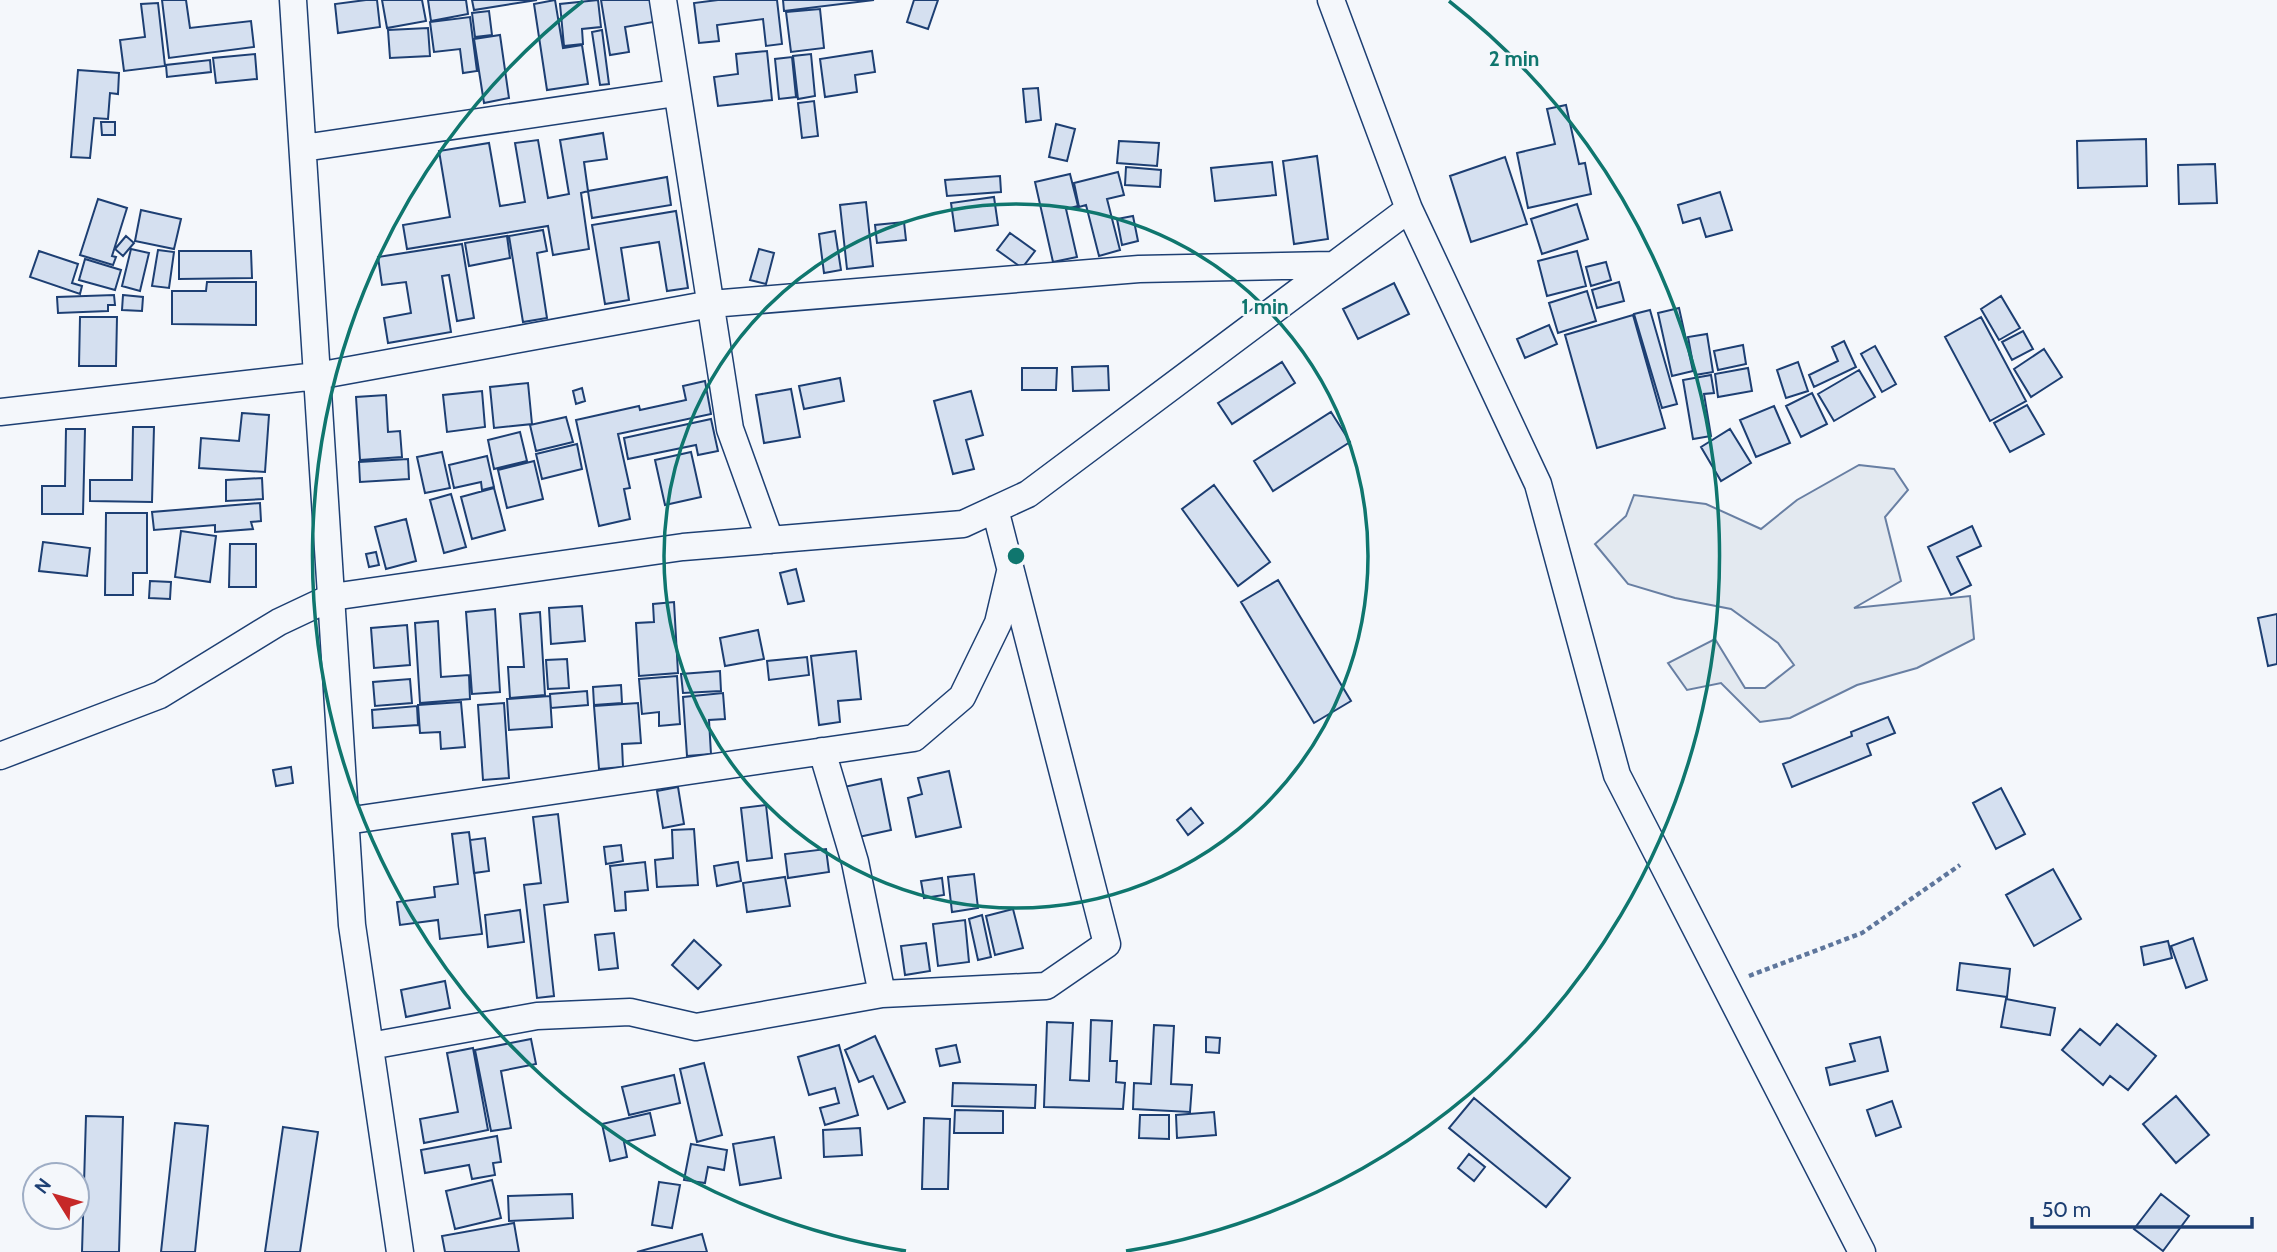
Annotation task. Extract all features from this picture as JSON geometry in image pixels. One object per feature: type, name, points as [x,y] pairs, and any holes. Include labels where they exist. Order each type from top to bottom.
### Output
[{"type":"street","points":[[293,0],[352,925],[400,1252]]},
{"type":"street","points":[[663,0],[730,429],[770,540]]},
{"type":"street","points":[[1331,0],[1409,209],[1538,484],[1617,775],[1862,1252]]},
{"type":"street","points":[[303,148],[676,93]]},
{"type":"street","points":[[0,756],[160,695],[279,622],[332,597],[683,547],[963,524],[1028,494],[1409,209]]},
{"type":"street","points":[[0,412],[317,376],[711,303],[1139,269],[1331,265]]},
{"type":"street","points":[[370,1046],[537,1016],[629,1012],[696,1027],[881,994],[1046,986],[1107,944],[995,509]]},
{"type":"street","points":[[346,821],[914,738],[962,697],[998,623],[1011,569]]},
{"type":"street","points":[[822,751],[855,862],[881,994]]},
{"type":"path","points":[[1726,985],[1862,933],[1960,865]]},
{"type":"shaded area","points":[[1859,465],[1894,469],[1908,490],[1885,517],[1901,581],[1854,608],[1970,596],[1974,639],[1917,668],[1857,685],[1790,718],[1760,722],[1721,683],[1687,690],[1668,663],[1715,639],[1745,688],[1765,688],[1794,665],[1778,643],[1731,609],[1675,598],[1628,584],[1595,544],[1626,516],[1634,495],[1706,504],[1761,529],[1797,500]]},
{"type":"building","points":[[162,0],[186,0],[190,28],[251,21],[254,47],[169,58]]},
{"type":"building","points":[[377,0],[380,27],[338,33],[335,4]]},
{"type":"building","points":[[382,0],[422,0],[426,21],[387,28]]},
{"type":"building","points":[[428,0],[466,0],[468,14],[431,21]]},
{"type":"building","points":[[472,0],[537,0],[474,10]]},
{"type":"building","points":[[555,0],[563,48],[582,45],[588,84],[547,90],[534,4]]},
{"type":"building","points":[[598,0],[601,27],[582,29],[583,44],[564,46],[560,4]]},
{"type":"building","points":[[601,0],[655,0],[659,21],[625,27],[629,52],[610,55]]},
{"type":"building","points":[[718,0],[777,0],[782,44],[766,46],[763,19],[717,25],[719,41],[699,43],[694,3]]},
{"type":"building","points":[[783,0],[874,0],[784,11]]},
{"type":"building","points":[[914,0],[938,0],[928,29],[907,22]]},
{"type":"building","points":[[158,3],[165,66],[124,71],[120,40],[145,37],[141,4]]},
{"type":"building","points":[[820,9],[824,48],[791,52],[786,12]]},
{"type":"building","points":[[489,11],[492,35],[475,37],[472,13]]},
{"type":"building","points":[[470,17],[477,71],[463,73],[460,49],[434,52],[430,22]]},
{"type":"building","points":[[428,28],[430,56],[390,58],[388,30]]},
{"type":"building","points":[[602,30],[609,84],[600,85],[592,32]]},
{"type":"building","points":[[500,35],[509,98],[484,103],[474,39]]},
{"type":"building","points":[[767,51],[772,100],[718,106],[714,77],[738,74],[736,54]]},
{"type":"building","points":[[872,51],[875,72],[855,75],[857,92],[825,97],[820,59]]},
{"type":"building","points":[[255,54],[257,79],[216,83],[213,58]]},
{"type":"building","points":[[811,54],[815,96],[798,99],[793,56]]},
{"type":"building","points":[[792,57],[796,97],[779,99],[775,59]]},
{"type":"building","points":[[210,60],[211,72],[167,77],[166,65]]},
{"type":"building","points":[[78,70],[119,73],[118,94],[110,93],[108,119],[94,118],[90,158],[71,157]]},
{"type":"building","points":[[1038,88],[1041,120],[1026,122],[1023,89]]},
{"type":"building","points":[[814,101],[818,136],[802,138],[798,103]]},
{"type":"building","points":[[1566,105],[1579,164],[1585,163],[1591,194],[1528,208],[1517,153],[1555,144],[1547,109]]},
{"type":"building","points":[[101,122],[115,122],[115,135],[102,135]]},
{"type":"building","points":[[1056,124],[1075,129],[1067,161],[1049,157]]},
{"type":"building","points":[[603,133],[607,159],[584,162],[588,191],[581,193],[589,249],[553,255],[548,226],[407,249],[403,225],[450,217],[439,151],[489,143],[500,206],[525,202],[515,143],[538,140],[548,198],[569,194],[560,140]]},
{"type":"building","points":[[2146,139],[2147,186],[2078,188],[2077,141]]},
{"type":"building","points":[[1119,141],[1159,143],[1157,166],[1117,163]]},
{"type":"building","points":[[1317,156],[1328,239],[1294,244],[1283,161]]},
{"type":"building","points":[[1505,157],[1527,224],[1471,242],[1450,176]]},
{"type":"building","points":[[1272,162],[1276,195],[1215,201],[1211,168]]},
{"type":"building","points":[[2215,164],[2217,203],[2179,204],[2178,165]]},
{"type":"building","points":[[1126,167],[1161,170],[1160,187],[1125,185]]},
{"type":"building","points":[[1118,172],[1124,195],[1107,199],[1120,250],[1099,256],[1086,205],[1079,207],[1074,183]]},
{"type":"building","points":[[1070,174],[1078,206],[1066,209],[1077,257],[1053,262],[1035,182]]},
{"type":"building","points":[[1000,176],[1001,192],[947,196],[945,180]]},
{"type":"building","points":[[667,177],[671,205],[592,218],[588,191]]},
{"type":"building","points":[[1720,192],[1732,230],[1706,237],[1700,218],[1683,223],[1678,205]]},
{"type":"building","points":[[994,197],[998,225],[955,231],[951,203]]},
{"type":"building","points":[[98,199],[127,208],[112,256],[116,257],[113,265],[80,255]]},
{"type":"building","points":[[866,202],[873,266],[847,269],[840,205]]},
{"type":"building","points":[[1577,204],[1588,239],[1542,254],[1531,219]]},
{"type":"building","points":[[141,210],[181,219],[174,249],[135,241]]},
{"type":"building","points":[[676,211],[688,288],[667,291],[659,242],[621,248],[629,300],[605,304],[592,225]]},
{"type":"building","points":[[1133,216],[1138,241],[1122,245],[1117,219]]},
{"type":"building","points":[[904,222],[906,240],[877,243],[875,225]]},
{"type":"building","points":[[543,230],[547,251],[537,253],[547,318],[523,322],[509,236]]},
{"type":"building","points":[[835,231],[841,270],[824,273],[819,234]]},
{"type":"building","points":[[1010,233],[1035,251],[1022,268],[997,250]]},
{"type":"building","points":[[126,236],[134,243],[123,256],[115,249]]},
{"type":"building","points":[[507,236],[510,258],[469,266],[465,243]]},
{"type":"building","points":[[462,244],[474,318],[457,321],[449,275],[442,276],[451,332],[388,343],[384,318],[411,313],[406,282],[382,285],[378,257]]},
{"type":"building","points":[[131,249],[149,253],[140,291],[122,286]]},
{"type":"building","points":[[759,249],[774,253],[766,284],[750,280]]},
{"type":"building","points":[[158,250],[174,252],[169,288],[152,286]]},
{"type":"building","points":[[39,251],[78,264],[72,283],[82,286],[80,294],[30,277]]},
{"type":"building","points":[[179,251],[251,251],[252,278],[179,279]]},
{"type":"building","points":[[1577,251],[1586,286],[1547,296],[1538,261]]},
{"type":"building","points":[[85,259],[121,270],[115,290],[79,280]]},
{"type":"building","points":[[1606,262],[1611,280],[1591,286],[1586,267]]},
{"type":"building","points":[[207,282],[256,282],[256,325],[172,324],[172,291],[206,291]]},
{"type":"building","points":[[1619,282],[1624,301],[1597,308],[1592,290]]},
{"type":"building","points":[[1394,283],[1409,314],[1358,339],[1343,309]]},
{"type":"building","points":[[1587,291],[1596,321],[1558,333],[1549,303]]},
{"type":"building","points":[[114,295],[115,305],[108,305],[108,311],[58,313],[57,297]]},
{"type":"building","points":[[123,295],[143,297],[142,311],[122,310]]},
{"type":"building","points":[[2001,296],[2020,328],[1999,340],[1981,309]]},
{"type":"building","points":[[1679,308],[1693,371],[1672,376],[1658,313]]},
{"type":"building","points":[[1650,310],[1677,404],[1662,408],[1634,314]]},
{"type":"building","points":[[1633,315],[1665,428],[1597,448],[1565,335]]},
{"type":"building","points":[[80,317],[117,317],[116,366],[79,366]]},
{"type":"building","points":[[1981,317],[2026,401],[1990,421],[1945,337]]},
{"type":"building","points":[[1549,325],[1557,344],[1525,358],[1517,339]]},
{"type":"building","points":[[2023,331],[2033,349],[2012,360],[2002,342]]},
{"type":"building","points":[[1707,334],[1713,372],[1695,375],[1688,337]]},
{"type":"building","points":[[1844,341],[1856,367],[1814,387],[1809,375],[1838,361],[1832,347]]},
{"type":"building","points":[[1743,345],[1746,364],[1718,370],[1714,351]]},
{"type":"building","points":[[1875,346],[1896,384],[1882,392],[1861,354]]},
{"type":"building","points":[[2044,349],[2062,377],[2031,397],[2014,369]]},
{"type":"building","points":[[1282,362],[1295,383],[1232,424],[1218,403]]},
{"type":"building","points":[[1798,362],[1808,391],[1786,398],[1777,370]]},
{"type":"building","points":[[1108,366],[1109,390],[1073,391],[1072,367]]},
{"type":"building","points":[[1022,368],[1057,368],[1056,390],[1022,390]]},
{"type":"building","points":[[1748,368],[1752,391],[1718,397],[1715,374]]},
{"type":"building","points":[[1859,370],[1875,397],[1834,421],[1818,394]]},
{"type":"building","points":[[1711,375],[1714,393],[1704,394],[1711,436],[1693,439],[1683,380]]},
{"type":"building","points":[[840,378],[844,401],[804,409],[799,386]]},
{"type":"building","points":[[705,381],[711,414],[618,434],[630,488],[624,489],[630,519],[599,526],[576,420],[639,406],[640,410],[686,400],[683,386]]},
{"type":"building","points":[[528,383],[532,424],[494,428],[490,387]]},
{"type":"building","points":[[582,388],[585,401],[576,404],[573,391]]},
{"type":"building","points":[[791,389],[800,437],[764,443],[756,395]]},
{"type":"building","points":[[482,391],[485,427],[447,432],[443,395]]},
{"type":"building","points":[[971,391],[983,435],[966,440],[974,469],[953,474],[934,401]]},
{"type":"building","points":[[1812,393],[1827,424],[1801,437],[1786,406]]},
{"type":"building","points":[[386,395],[388,432],[400,431],[402,457],[360,460],[356,397]]},
{"type":"building","points":[[2027,405],[2044,434],[2010,452],[1994,423]]},
{"type":"building","points":[[1774,406],[1790,443],[1756,457],[1740,420]]},
{"type":"building","points":[[1331,412],[1350,442],[1273,491],[1254,461]]},
{"type":"building","points":[[242,413],[269,415],[265,472],[199,468],[201,438],[239,441]]},
{"type":"building","points":[[566,417],[573,442],[536,451],[530,425]]},
{"type":"building","points":[[711,419],[718,451],[698,455],[696,445],[628,459],[624,438]]},
{"type":"building","points":[[133,427],[154,427],[152,502],[90,501],[90,480],[132,480]]},
{"type":"building","points":[[66,429],[85,429],[83,514],[42,514],[42,486],[65,486]]},
{"type":"building","points":[[1730,429],[1751,463],[1721,481],[1701,447]]},
{"type":"building","points":[[520,432],[527,461],[494,469],[488,440]]},
{"type":"building","points":[[577,444],[582,469],[542,479],[536,454]]},
{"type":"building","points":[[442,452],[450,488],[425,493],[417,457]]},
{"type":"building","points":[[691,452],[701,497],[665,505],[655,460]]},
{"type":"building","points":[[487,456],[494,487],[482,490],[481,482],[454,488],[449,465]]},
{"type":"building","points":[[408,459],[409,479],[360,482],[359,462]]},
{"type":"building","points":[[534,461],[543,499],[507,508],[498,470]]},
{"type":"building","points":[[262,478],[263,499],[226,501],[226,480]]},
{"type":"building","points":[[1214,485],[1270,562],[1238,586],[1182,509]]},
{"type":"building","points":[[494,488],[505,530],[472,539],[461,497]]},
{"type":"building","points":[[451,494],[466,547],[444,553],[430,500]]},
{"type":"building","points":[[260,503],[261,521],[251,522],[253,529],[215,532],[215,525],[154,530],[152,512]]},
{"type":"building","points":[[106,513],[147,513],[147,573],[133,573],[133,595],[105,595]]},
{"type":"building","points":[[406,519],[416,561],[386,569],[375,527]]},
{"type":"building","points":[[1972,526],[1981,546],[1957,557],[1971,585],[1951,595],[1928,547]]},
{"type":"building","points":[[181,531],[216,536],[210,582],[175,577]]},
{"type":"building","points":[[43,542],[90,548],[87,576],[39,571]]},
{"type":"building","points":[[230,544],[256,544],[256,587],[229,587]]},
{"type":"building","points":[[376,552],[379,565],[369,567],[366,554]]},
{"type":"building","points":[[796,569],[804,601],[788,604],[780,573]]},
{"type":"building","points":[[1278,580],[1351,701],[1314,723],[1241,602]]},
{"type":"building","points":[[150,581],[171,582],[170,599],[149,598]]},
{"type":"building","points":[[674,602],[678,673],[639,676],[636,623],[654,622],[653,604]]},
{"type":"building","points":[[582,606],[585,641],[551,644],[549,608]]},
{"type":"building","points":[[495,609],[500,692],[472,694],[466,612]]},
{"type":"building","points":[[540,612],[545,695],[510,698],[508,667],[524,667],[520,614]]},
{"type":"building","points":[[2277,614],[2277,664],[2268,666],[2258,618]]},
{"type":"building","points":[[438,621],[441,677],[469,675],[470,699],[420,703],[415,623]]},
{"type":"building","points":[[407,625],[410,665],[374,668],[371,628]]},
{"type":"building","points":[[758,630],[764,659],[725,666],[720,638]]},
{"type":"building","points":[[856,651],[861,699],[838,701],[840,722],[819,725],[811,656]]},
{"type":"building","points":[[807,657],[809,675],[769,680],[767,661]]},
{"type":"building","points":[[567,659],[569,688],[548,689],[546,660]]},
{"type":"building","points":[[720,671],[721,691],[683,693],[681,674]]},
{"type":"building","points":[[677,676],[680,724],[659,726],[659,712],[642,714],[639,679]]},
{"type":"building","points":[[410,679],[412,703],[375,706],[373,682]]},
{"type":"building","points":[[621,685],[622,703],[594,705],[593,687]]},
{"type":"building","points":[[587,691],[588,705],[551,708],[550,694]]},
{"type":"building","points":[[723,693],[725,719],[709,720],[711,754],[687,756],[683,697]]},
{"type":"building","points":[[550,696],[552,727],[509,730],[507,699]]},
{"type":"building","points":[[461,702],[465,747],[441,749],[440,732],[420,733],[418,705]]},
{"type":"building","points":[[504,703],[509,778],[483,780],[478,705]]},
{"type":"building","points":[[638,703],[641,743],[622,744],[623,767],[599,769],[594,706]]},
{"type":"building","points":[[417,706],[418,725],[373,728],[372,710]]},
{"type":"building","points":[[1888,717],[1895,733],[1867,744],[1871,755],[1792,787],[1783,764],[1852,736],[1851,732]]},
{"type":"building","points":[[291,767],[293,783],[276,786],[273,770]]},
{"type":"building","points":[[949,771],[961,827],[916,837],[908,798],[922,794],[918,778]]},
{"type":"building","points":[[881,779],[891,830],[854,838],[844,787]]},
{"type":"building","points":[[678,787],[684,824],[663,828],[657,791]]},
{"type":"building","points":[[2001,788],[2025,834],[1996,849],[1973,803]]},
{"type":"building","points":[[766,805],[772,858],[747,861],[741,808]]},
{"type":"building","points":[[1191,808],[1203,823],[1188,835],[1177,820]]},
{"type":"building","points":[[558,814],[568,902],[544,905],[554,996],[537,998],[524,885],[541,883],[533,817]]},
{"type":"building","points":[[694,829],[698,885],[657,887],[655,860],[673,858],[672,830]]},
{"type":"building","points":[[469,832],[482,934],[440,939],[438,920],[400,925],[397,902],[435,897],[434,887],[458,884],[452,834]]},
{"type":"building","points":[[485,838],[489,871],[474,873],[470,840]]},
{"type":"building","points":[[621,845],[623,861],[606,864],[604,847]]},
{"type":"building","points":[[826,849],[829,872],[788,878],[785,854]]},
{"type":"building","points":[[645,862],[648,890],[625,892],[626,910],[615,911],[610,866]]},
{"type":"building","points":[[738,862],[741,881],[717,886],[714,866]]},
{"type":"building","points":[[2053,869],[2081,919],[2034,946],[2006,895]]},
{"type":"building","points":[[974,874],[978,908],[952,912],[948,877]]},
{"type":"building","points":[[785,877],[790,906],[747,912],[743,883]]},
{"type":"building","points":[[942,878],[944,895],[924,898],[921,881]]},
{"type":"building","points":[[1013,909],[1023,948],[995,955],[986,916]]},
{"type":"building","points":[[520,910],[524,942],[488,947],[485,915]]},
{"type":"building","points":[[982,915],[991,957],[978,960],[969,919]]},
{"type":"building","points":[[965,920],[969,962],[938,966],[933,924]]},
{"type":"building","points":[[614,933],[618,968],[599,970],[595,935]]},
{"type":"building","points":[[2193,938],[2207,980],[2186,988],[2171,946]]},
{"type":"building","points":[[694,940],[721,965],[698,989],[672,965]]},
{"type":"building","points":[[2168,941],[2172,958],[2144,965],[2141,947]]},
{"type":"building","points":[[926,943],[930,971],[905,975],[901,946]]},
{"type":"building","points":[[1960,963],[2010,969],[2007,997],[1957,990]]},
{"type":"building","points":[[445,981],[450,1008],[406,1017],[401,990]]},
{"type":"building","points":[[2006,999],[2055,1008],[2050,1035],[2001,1027]]},
{"type":"building","points":[[1091,1020],[1112,1021],[1110,1061],[1117,1061],[1116,1082],[1125,1083],[1123,1109],[1044,1107],[1047,1022],[1073,1023],[1070,1080],[1089,1081]]},
{"type":"building","points":[[2117,1024],[2156,1056],[2128,1090],[2110,1076],[2103,1085],[2062,1050],[2080,1029],[2100,1045]]},
{"type":"building","points":[[1154,1025],[1174,1026],[1171,1084],[1192,1085],[1190,1112],[1133,1109],[1134,1083],[1151,1084]]},
{"type":"building","points":[[875,1036],[905,1102],[888,1109],[873,1076],[859,1082],[845,1050]]},
{"type":"building","points":[[1206,1037],[1220,1038],[1219,1053],[1206,1052]]},
{"type":"building","points":[[1880,1037],[1888,1071],[1830,1085],[1826,1068],[1855,1061],[1850,1044]]},
{"type":"building","points":[[531,1039],[536,1064],[501,1071],[511,1128],[491,1131],[475,1050]]},
{"type":"building","points":[[839,1045],[858,1115],[825,1125],[820,1108],[839,1103],[835,1088],[809,1095],[798,1057]]},
{"type":"building","points":[[956,1045],[960,1062],[940,1066],[936,1049]]},
{"type":"building","points":[[473,1048],[488,1130],[424,1143],[420,1119],[458,1112],[447,1053]]},
{"type":"building","points":[[704,1063],[722,1135],[697,1142],[680,1069]]},
{"type":"building","points":[[674,1075],[680,1103],[629,1115],[622,1087]]},
{"type":"building","points":[[953,1083],[1036,1085],[1035,1108],[952,1106]]},
{"type":"building","points":[[2176,1096],[2209,1135],[2176,1163],[2143,1124]]},
{"type":"building","points":[[1474,1098],[1570,1178],[1546,1207],[1449,1128]]},
{"type":"building","points":[[1892,1101],[1901,1127],[1876,1136],[1867,1110]]},
{"type":"building","points":[[955,1110],[1003,1111],[1003,1133],[954,1133]]},
{"type":"building","points":[[1214,1112],[1216,1135],[1177,1138],[1176,1115]]},
{"type":"building","points":[[650,1113],[655,1135],[624,1142],[627,1157],[610,1161],[602,1124]]},
{"type":"building","points":[[1140,1115],[1169,1115],[1169,1139],[1139,1138]]},
{"type":"building","points":[[86,1116],[123,1117],[119,1252],[82,1252],[83,1231],[91,1231],[91,1161],[85,1161]]},
{"type":"building","points":[[924,1118],[950,1119],[948,1189],[922,1189]]},
{"type":"building","points":[[175,1123],[208,1126],[195,1252],[161,1252]]},
{"type":"building","points":[[283,1127],[318,1132],[300,1252],[265,1252]]},
{"type":"building","points":[[860,1128],[862,1155],[824,1157],[823,1130]]},
{"type":"building","points":[[497,1136],[501,1162],[493,1163],[495,1175],[472,1179],[469,1165],[425,1173],[421,1150]]},
{"type":"building","points":[[774,1137],[781,1178],[740,1185],[733,1144]]},
{"type":"building","points":[[691,1144],[727,1150],[724,1170],[708,1167],[705,1183],[684,1180]]},
{"type":"building","points":[[1469,1154],[1485,1167],[1474,1181],[1458,1168]]},
{"type":"building","points":[[492,1180],[501,1218],[455,1229],[446,1191]]},
{"type":"building","points":[[659,1182],[680,1185],[672,1228],[652,1225]]},
{"type":"building","points":[[572,1194],[573,1218],[509,1221],[508,1196]]},
{"type":"building","points":[[2161,1194],[2189,1216],[2163,1251],[2134,1229]]},
{"type":"building","points":[[514,1223],[519,1252],[445,1252],[442,1236]]},
{"type":"building","points":[[702,1234],[707,1252],[637,1252]]}]
